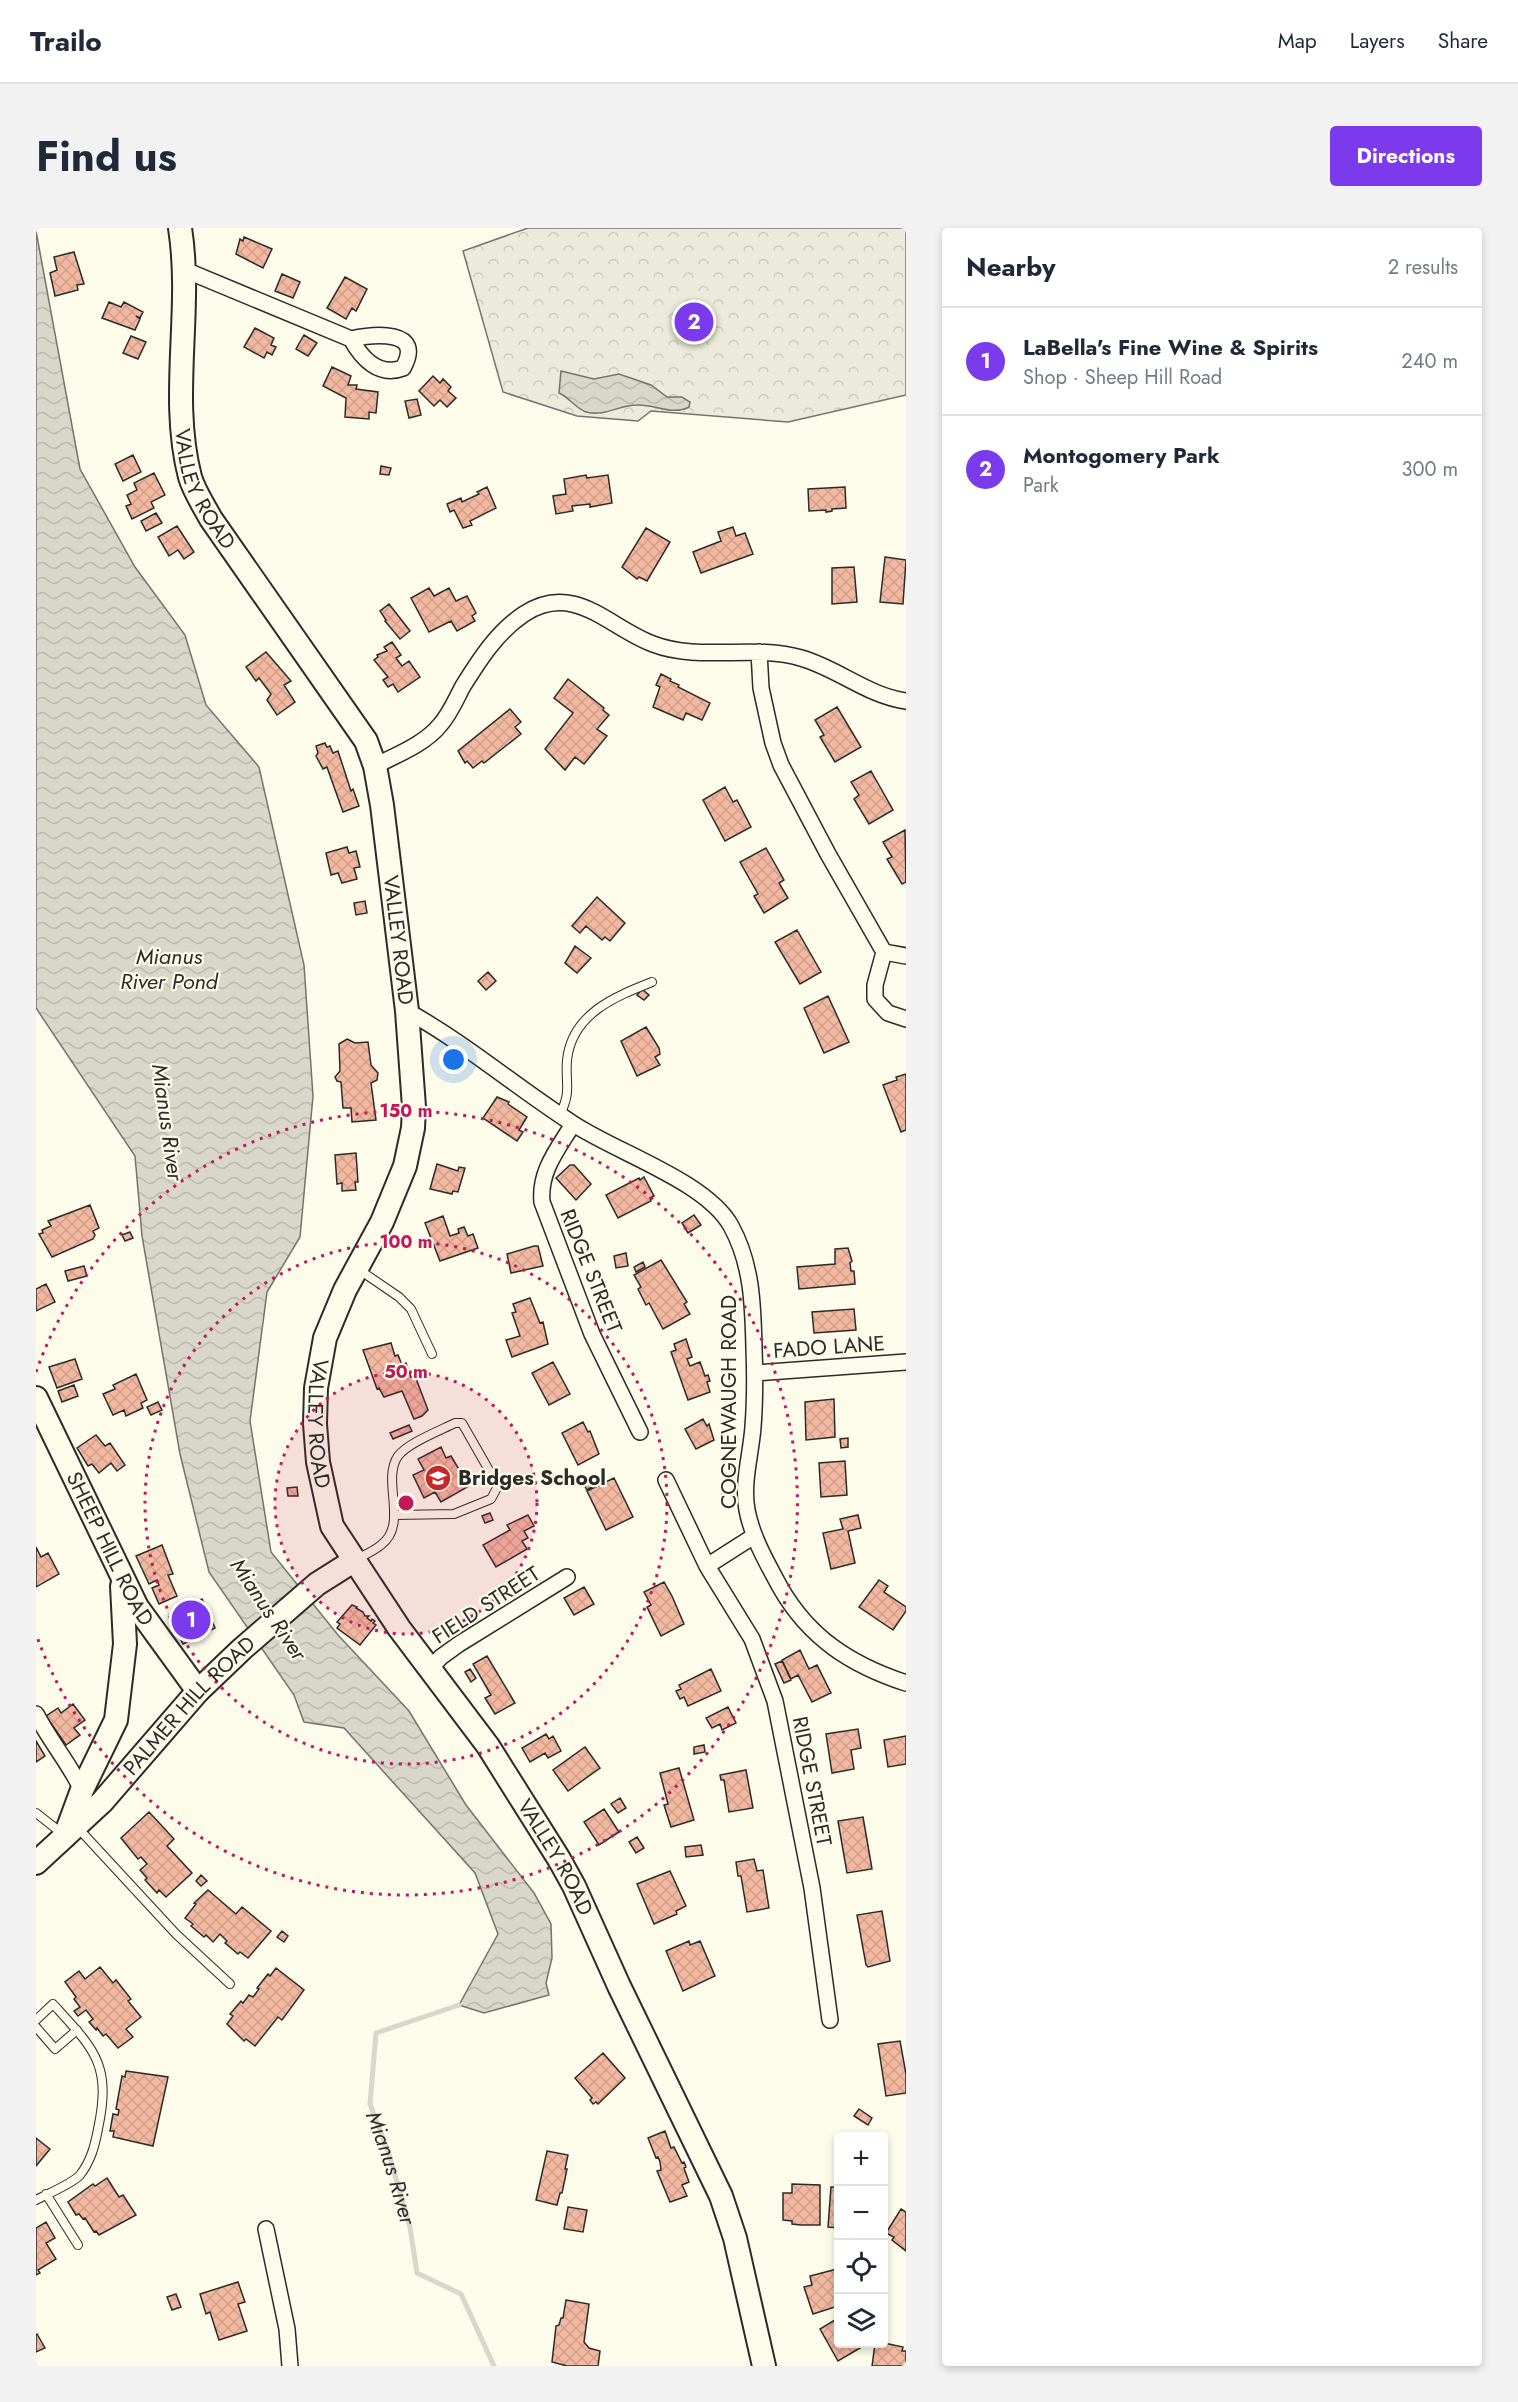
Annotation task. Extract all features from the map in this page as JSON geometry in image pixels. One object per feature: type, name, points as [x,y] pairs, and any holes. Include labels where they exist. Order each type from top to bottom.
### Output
[{"type":"main road","name":"VALLEY ROAD","points":[[180,228],[185,270],[180,405],[184,447],[191,480],[210,519],[366,741],[375,766],[382,805],[406,1011],[414,1107],[413,1128],[405,1166],[382,1222],[345,1290],[325,1338],[316,1388],[315,1424],[318,1462],[332,1526],[399,1628],[488,1746],[560,1859],[574,1886],[619,1986],[721,2196],[735,2238],[764,2366]]},
{"type":"main road","name":"SHEEP HILL ROAD","points":[[36,1398],[137,1607],[198,1691]]},
{"type":"main road","name":"PALMER HILL ROAD","points":[[36,1863],[129,1773],[198,1691],[242,1649],[317,1584],[355,1560]]},
{"type":"main road","points":[[71,1831],[82,1790],[116,1720],[125,1644],[121,1573]]},
{"type":"street","points":[[185,270],[351,339]]},
{"type":"street","points":[[375,766],[414,746],[439,727],[492,643],[511,624],[526,612],[556,603],[585,607],[606,617],[642,640],[669,648],[686,651],[785,654],[811,661],[872,690],[906,701]]},
{"type":"street","points":[[759,652],[761,688],[773,743],[781,765],[884,952],[875,999],[888,1013],[906,1019]]},
{"type":"street","points":[[884,952],[906,956]]},
{"type":"street","name":"COGNEWAUGH ROAD","points":[[406,1011],[438,1028],[567,1120],[681,1181],[717,1208],[730,1224],[744,1256],[753,1295],[755,1373],[753,1427],[746,1485],[747,1510],[754,1536],[791,1606],[808,1627],[834,1650],[888,1677],[906,1683]]},
{"type":"street","name":"RIDGE STREET","points":[[567,1120],[545,1169],[540,1186],[542,1202],[592,1334],[640,1432]]},
{"type":"street","name":"FADO LANE","points":[[755,1373],[906,1362]]},
{"type":"street","name":"RIDGE STREET","points":[[666,1480],[707,1566],[752,1639],[775,1701],[812,1888],[830,2020]]},
{"type":"street","points":[[707,1566],[754,1536]]},
{"type":"street","name":"FIELD STREET","points":[[429,1670],[441,1657],[459,1644],[567,1577]]},
{"type":"street","points":[[36,1714],[47,1736],[72,1768],[82,1790]]},
{"type":"street","points":[[266,2229],[287,2329],[290,2366]]},
{"type":"lane","points":[[567,1120],[569,1087],[567,1058],[578,1028],[592,1012],[610,999],[652,982]]},
{"type":"lane","points":[[357,1268],[399,1297],[411,1309],[432,1354]]},
{"type":"lane","points":[[355,1560],[382,1545],[389,1534],[394,1515],[393,1467],[398,1456],[406,1449],[455,1423],[462,1423],[498,1486],[491,1499],[454,1514],[394,1515]]},
{"type":"lane","points":[[36,1813],[71,1831],[230,1984]]},
{"type":"lane","points":[[36,2020],[53,2004],[89,2043],[100,2066],[104,2101],[93,2151],[79,2176],[36,2200]]},
{"type":"lane","points":[[36,2027],[55,2049],[77,2030]]},
{"type":"lane","points":[[46,2194],[78,2245]]},
{"type":"green space","points":[[528,228],[906,228],[906,395],[788,422],[651,411],[638,421],[577,416],[503,392],[463,251]]},
{"type":"water","name":"Mianus River Pond","points":[[36,231],[80,469],[135,567],[185,635],[206,705],[259,767],[304,965],[313,1096],[300,1237],[267,1292],[250,1421],[271,1552],[338,1635],[409,1711],[466,1805],[534,1893],[551,1924],[552,1958],[546,1983],[549,1995],[484,2013],[459,2005],[498,1934],[475,1873],[344,1728],[304,1722],[294,1695],[209,1572],[180,1454],[142,1236],[135,1156],[36,1008]]},
{"type":"water","points":[[561,371],[594,379],[619,374],[651,385],[667,397],[682,397],[690,402],[689,407],[670,410],[637,405],[599,413],[586,412],[559,393]]},
{"type":"building","points":[[244,237],[272,249],[263,268],[236,254],[240,239],[243,241]]},
{"type":"building","points":[[74,252],[84,284],[77,285],[78,290],[55,296],[50,273],[57,270],[54,257]]},
{"type":"building","points":[[282,274],[300,282],[293,298],[275,291]]},
{"type":"building","points":[[345,277],[367,289],[356,311],[352,308],[346,319],[327,308]]},
{"type":"building","points":[[109,302],[121,307],[124,302],[143,312],[140,318],[136,316],[140,319],[135,330],[102,318]]},
{"type":"building","points":[[255,328],[274,338],[271,345],[276,347],[272,355],[267,352],[264,358],[244,347]]},
{"type":"building","points":[[304,335],[317,343],[308,356],[296,349]]},
{"type":"building","points":[[131,336],[146,342],[138,359],[123,353]]},
{"type":"building","points":[[332,367],[351,376],[348,385],[357,385],[356,389],[378,392],[376,413],[369,412],[369,419],[345,417],[346,398],[323,386]]},
{"type":"building","points":[[433,376],[440,383],[443,379],[451,387],[448,391],[456,398],[447,407],[440,400],[434,406],[419,391]]},
{"type":"building","points":[[417,399],[421,415],[409,418],[405,401]]},
{"type":"building","points":[[133,455],[141,472],[123,481],[115,464]]},
{"type":"building","points":[[381,466],[391,468],[389,475],[380,474]]},
{"type":"building","points":[[154,473],[165,495],[151,502],[154,508],[132,519],[126,506],[131,504],[127,495],[137,490],[134,483]]},
{"type":"building","points":[[586,475],[587,478],[608,475],[612,503],[590,507],[590,504],[572,506],[573,511],[556,514],[553,496],[566,494],[564,479]]},
{"type":"building","points":[[487,487],[496,508],[470,521],[472,525],[463,528],[454,510],[450,512],[447,504],[461,498],[462,502],[479,494],[477,492]]},
{"type":"building","points":[[845,487],[846,508],[826,512],[826,510],[809,511],[808,489]]},
{"type":"building","points":[[156,513],[162,523],[146,531],[141,521]]},
{"type":"building","points":[[177,526],[194,552],[184,559],[178,550],[169,556],[158,537]]},
{"type":"building","points":[[733,527],[736,536],[745,533],[753,554],[701,573],[693,552],[721,541],[718,532]]},
{"type":"building","points":[[646,528],[670,542],[647,581],[639,577],[637,579],[622,567]]},
{"type":"building","points":[[885,557],[906,560],[903,604],[880,602]]},
{"type":"building","points":[[854,567],[857,602],[832,604],[832,568]]},
{"type":"building","points":[[429,588],[434,596],[449,588],[456,601],[467,596],[476,613],[472,616],[475,621],[457,631],[451,621],[429,632],[411,598]]},
{"type":"building","points":[[389,604],[410,631],[400,639],[380,611]]},
{"type":"building","points":[[392,642],[401,655],[396,658],[402,666],[409,661],[420,677],[398,692],[393,684],[388,687],[383,680],[388,677],[374,660],[378,657],[377,655],[387,651],[384,647]]},
{"type":"building","points":[[266,652],[291,681],[284,685],[295,702],[277,715],[267,700],[271,694],[259,678],[256,681],[246,667]]},
{"type":"building","points":[[661,674],[679,685],[678,687],[710,703],[702,720],[686,713],[683,720],[653,707],[660,687],[656,685]]},
{"type":"building","points":[[568,679],[604,708],[603,710],[609,715],[597,729],[607,736],[584,764],[575,757],[565,770],[545,749],[573,713],[554,698]]},
{"type":"building","points":[[837,707],[861,747],[835,762],[820,737],[824,735],[815,720]]},
{"type":"building","points":[[510,709],[521,722],[515,727],[521,734],[484,763],[482,761],[473,768],[467,761],[465,763],[458,751]]},
{"type":"building","points":[[325,743],[327,747],[330,746],[333,753],[338,751],[351,791],[353,789],[359,806],[343,812],[327,767],[323,769],[316,756],[318,753],[316,746]]},
{"type":"building","points":[[871,771],[893,810],[869,824],[854,799],[859,795],[851,782]]},
{"type":"building","points":[[725,787],[733,802],[737,800],[751,827],[725,841],[703,800]]},
{"type":"building","points":[[905,830],[906,882],[902,884],[887,859],[892,857],[883,842]]},
{"type":"building","points":[[347,847],[349,853],[356,851],[360,867],[354,868],[357,879],[342,883],[338,873],[331,875],[326,853]]},
{"type":"building","points":[[766,848],[784,880],[779,883],[788,898],[764,913],[754,896],[758,894],[740,862]]},
{"type":"building","points":[[597,897],[625,923],[610,941],[605,937],[602,940],[586,926],[580,933],[572,926]]},
{"type":"building","points":[[365,901],[367,913],[356,915],[354,903]]},
{"type":"building","points":[[797,930],[821,972],[800,984],[775,942]]},
{"type":"building","points":[[575,946],[591,958],[577,973],[565,963]]},
{"type":"building","points":[[488,972],[496,981],[486,990],[478,981]]},
{"type":"building","points":[[642,989],[649,995],[644,1000],[637,995]]},
{"type":"building","points":[[828,996],[849,1042],[824,1053],[804,1008]]},
{"type":"building","points":[[646,1027],[659,1048],[660,1054],[655,1057],[660,1065],[637,1076],[621,1041]]},
{"type":"building","points":[[347,1039],[355,1043],[368,1042],[371,1065],[378,1073],[377,1080],[371,1083],[376,1120],[352,1122],[351,1108],[343,1108],[341,1082],[335,1077],[340,1071],[339,1044]]},
{"type":"building","points":[[906,1074],[906,1130],[901,1132],[883,1085]]},
{"type":"building","points":[[497,1097],[509,1102],[508,1104],[527,1117],[519,1130],[523,1132],[517,1141],[483,1118]]},
{"type":"building","points":[[356,1153],[358,1182],[355,1182],[356,1190],[342,1191],[342,1183],[337,1184],[335,1155]]},
{"type":"building","points":[[437,1164],[458,1171],[459,1167],[465,1168],[458,1192],[453,1191],[452,1194],[430,1189]]},
{"type":"building","points":[[570,1165],[574,1165],[591,1184],[576,1200],[556,1178]]},
{"type":"building","points":[[644,1177],[654,1196],[650,1198],[651,1201],[618,1218],[606,1195]]},
{"type":"building","points":[[90,1205],[99,1228],[93,1231],[95,1235],[93,1239],[52,1257],[39,1234],[51,1226],[48,1221]]},
{"type":"building","points":[[694,1215],[701,1225],[688,1233],[682,1223]]},
{"type":"building","points":[[443,1216],[450,1236],[459,1233],[458,1229],[464,1227],[468,1236],[473,1234],[478,1248],[440,1261],[425,1223]]},
{"type":"building","points":[[130,1232],[133,1238],[125,1241],[122,1235]]},
{"type":"building","points":[[538,1246],[543,1266],[511,1273],[507,1254]]},
{"type":"building","points":[[848,1248],[855,1284],[799,1289],[797,1267],[835,1264],[835,1249]]},
{"type":"building","points":[[626,1253],[628,1266],[616,1268],[614,1256]]},
{"type":"building","points":[[661,1260],[687,1302],[684,1304],[690,1314],[663,1329],[649,1303],[646,1305],[638,1289],[641,1287],[634,1275]]},
{"type":"building","points":[[643,1262],[645,1267],[636,1272],[634,1267]]},
{"type":"building","points":[[84,1266],[87,1276],[68,1281],[65,1271]]},
{"type":"building","points":[[46,1284],[55,1302],[36,1311],[36,1289]]},
{"type":"building","points":[[530,1298],[540,1323],[543,1322],[548,1344],[512,1357],[506,1340],[520,1336],[512,1313],[516,1312],[513,1304]]},
{"type":"building","points":[[854,1309],[856,1330],[814,1333],[812,1312]]},
{"type":"building","points":[[686,1339],[692,1357],[687,1359],[690,1366],[700,1362],[705,1376],[708,1375],[710,1381],[707,1382],[710,1392],[688,1400],[671,1352],[676,1350],[674,1344]]},
{"type":"building","points":[[391,1343],[395,1356],[398,1355],[402,1365],[406,1363],[411,1377],[415,1376],[428,1410],[422,1416],[414,1419],[402,1391],[384,1397],[379,1388],[377,1389],[363,1350]]},
{"type":"building","points":[[75,1359],[82,1379],[57,1388],[49,1367]]},
{"type":"building","points":[[553,1362],[570,1394],[549,1405],[532,1373]]},
{"type":"building","points":[[136,1374],[147,1400],[141,1403],[143,1408],[126,1416],[124,1410],[113,1415],[103,1394],[115,1389],[113,1385]]},
{"type":"building","points":[[74,1385],[78,1396],[62,1402],[58,1391]]},
{"type":"building","points":[[834,1399],[835,1437],[806,1440],[805,1402]]},
{"type":"building","points":[[158,1402],[162,1410],[151,1415],[147,1407]]},
{"type":"building","points":[[703,1419],[707,1426],[709,1424],[714,1440],[696,1449],[685,1429]]},
{"type":"building","points":[[583,1422],[588,1432],[590,1431],[599,1454],[578,1465],[562,1433]]},
{"type":"building","points":[[409,1425],[412,1431],[393,1439],[390,1433]]},
{"type":"building","points":[[96,1435],[105,1446],[110,1443],[125,1465],[117,1471],[111,1463],[99,1473],[92,1464],[88,1466],[77,1448]]},
{"type":"building","points":[[848,1438],[848,1447],[841,1448],[840,1439]]},
{"type":"building","points":[[441,1447],[446,1458],[451,1456],[469,1486],[441,1502],[435,1492],[424,1498],[413,1475],[424,1470],[418,1459]]},
{"type":"building","points":[[845,1461],[847,1495],[821,1497],[819,1463]]},
{"type":"building","points":[[596,1476],[600,1482],[587,1490],[583,1483]]},
{"type":"building","points":[[614,1478],[633,1517],[606,1530],[587,1491]]},
{"type":"building","points":[[297,1487],[298,1496],[288,1496],[287,1488]]},
{"type":"building","points":[[490,1513],[493,1520],[485,1523],[482,1516]]},
{"type":"building","points":[[528,1515],[534,1526],[524,1531],[528,1538],[522,1541],[527,1549],[496,1567],[483,1545],[510,1530],[507,1525]]},
{"type":"building","points":[[858,1515],[861,1528],[848,1531],[855,1563],[831,1569],[823,1533],[843,1529],[840,1519]]},
{"type":"building","points":[[162,1545],[173,1574],[168,1575],[177,1596],[159,1604],[152,1588],[159,1585],[157,1580],[149,1584],[136,1556]]},
{"type":"building","points":[[36,1547],[41,1557],[48,1553],[59,1574],[36,1587]]},
{"type":"building","points":[[879,1580],[888,1586],[884,1592],[906,1607],[906,1611],[893,1630],[859,1607]]},
{"type":"building","points":[[664,1582],[684,1624],[661,1636],[647,1607],[651,1605],[644,1592]]},
{"type":"building","points":[[584,1587],[594,1604],[574,1615],[564,1598]]},
{"type":"building","points":[[202,1599],[215,1628],[183,1644],[169,1617]]},
{"type":"building","points":[[352,1605],[365,1616],[369,1616],[367,1618],[371,1621],[372,1619],[375,1621],[373,1623],[376,1625],[360,1645],[337,1628],[340,1624],[337,1622]]},
{"type":"building","points":[[800,1650],[809,1669],[817,1665],[831,1693],[812,1702],[798,1675],[791,1679],[782,1660]]},
{"type":"building","points":[[487,1656],[515,1703],[495,1714],[485,1698],[491,1695],[473,1664]]},
{"type":"building","points":[[782,1661],[791,1680],[784,1683],[775,1664]]},
{"type":"building","points":[[470,1669],[476,1678],[471,1682],[465,1672]]},
{"type":"building","points":[[711,1669],[721,1691],[688,1706],[684,1697],[680,1699],[676,1691],[681,1689],[679,1685]]},
{"type":"building","points":[[73,1704],[85,1720],[74,1728],[80,1735],[66,1745],[46,1716],[58,1708],[61,1713]]},
{"type":"building","points":[[728,1707],[736,1723],[722,1730],[720,1724],[712,1728],[706,1718]]},
{"type":"building","points":[[858,1729],[861,1748],[851,1750],[854,1769],[832,1773],[826,1734]]},
{"type":"building","points":[[546,1734],[549,1739],[553,1736],[561,1751],[548,1758],[545,1753],[530,1762],[522,1748]]},
{"type":"building","points":[[906,1736],[906,1764],[888,1767],[884,1740]]},
{"type":"building","points":[[36,1741],[45,1756],[36,1762]]},
{"type":"building","points":[[704,1745],[705,1752],[694,1754],[694,1747]]},
{"type":"building","points":[[585,1747],[600,1768],[568,1791],[553,1770]]},
{"type":"building","points":[[679,1768],[694,1820],[671,1827],[664,1805],[668,1804],[660,1773]]},
{"type":"building","points":[[746,1770],[753,1808],[729,1812],[724,1780],[721,1780],[720,1775]]},
{"type":"building","points":[[620,1798],[626,1808],[618,1813],[611,1804]]},
{"type":"building","points":[[604,1809],[619,1832],[599,1845],[584,1822]]},
{"type":"building","points":[[149,1812],[174,1839],[167,1846],[192,1873],[166,1897],[159,1890],[157,1893],[145,1880],[147,1878],[140,1870],[147,1864],[141,1857],[138,1859],[121,1838]]},
{"type":"building","points":[[863,1817],[872,1869],[847,1873],[838,1821]]},
{"type":"building","points":[[637,1837],[644,1848],[636,1853],[629,1842]]},
{"type":"building","points":[[701,1845],[703,1855],[686,1857],[685,1847]]},
{"type":"building","points":[[754,1859],[757,1871],[763,1870],[769,1908],[747,1912],[741,1876],[738,1876],[736,1862]]},
{"type":"building","points":[[670,1871],[686,1906],[676,1911],[677,1914],[654,1924],[637,1884]]},
{"type":"building","points":[[201,1875],[207,1881],[201,1886],[196,1881]]},
{"type":"building","points":[[208,1890],[236,1914],[242,1907],[271,1931],[248,1958],[240,1952],[238,1954],[225,1943],[227,1941],[220,1934],[213,1942],[206,1935],[204,1937],[185,1918],[196,1904],[194,1903]]},
{"type":"building","points":[[882,1911],[890,1961],[868,1967],[857,1915]]},
{"type":"building","points":[[282,1931],[288,1936],[284,1942],[277,1937]]},
{"type":"building","points":[[689,1941],[690,1945],[700,1941],[715,1976],[683,1991],[666,1951]]},
{"type":"building","points":[[100,1967],[113,1983],[116,1980],[131,1999],[128,2001],[141,2017],[126,2029],[133,2037],[118,2048],[106,2034],[103,2036],[89,2022],[93,2019],[86,2010],[78,2016],[74,2011],[80,2007],[65,1982],[79,1971],[85,1979]]},
{"type":"building","points":[[276,1968],[304,1990],[282,2020],[278,2017],[255,2046],[246,2039],[244,2041],[227,2024],[233,2016],[230,2014],[241,2001],[243,2003],[249,1995],[253,1997],[268,1974],[270,1976]]},
{"type":"building","points":[[900,2041],[906,2074],[906,2093],[886,2096],[878,2044]]},
{"type":"building","points":[[603,2053],[625,2078],[598,2104],[596,2102],[593,2104],[590,2100],[592,2098],[575,2078]]},
{"type":"building","points":[[126,2071],[168,2077],[153,2146],[113,2137],[114,2131],[110,2131],[113,2114],[118,2115],[119,2110],[116,2109],[122,2076],[125,2077]]},
{"type":"building","points":[[859,2109],[872,2118],[868,2125],[854,2116]]},
{"type":"building","points":[[665,2131],[671,2148],[674,2147],[682,2163],[684,2162],[689,2182],[682,2185],[687,2196],[670,2202],[657,2171],[661,2170],[660,2162],[648,2138]]},
{"type":"building","points":[[36,2138],[50,2149],[36,2166]]},
{"type":"building","points":[[547,2151],[568,2155],[562,2193],[560,2193],[557,2205],[536,2200]]},
{"type":"building","points":[[107,2178],[119,2197],[123,2195],[136,2215],[99,2235],[96,2231],[94,2232],[85,2218],[83,2219],[79,2214],[76,2215],[68,2202],[93,2184],[95,2186]]},
{"type":"building","points":[[792,2184],[820,2185],[820,2225],[792,2224],[792,2221],[783,2220],[783,2193],[792,2193]]},
{"type":"building","points":[[831,2187],[834,2187],[834,2228],[828,2227]]},
{"type":"building","points":[[568,2207],[587,2210],[583,2232],[564,2229]]},
{"type":"building","points":[[901,2209],[906,2212],[906,2251],[892,2240],[894,2237],[888,2234],[888,2230]]},
{"type":"building","points":[[46,2222],[55,2238],[46,2243],[56,2259],[38,2270],[40,2273],[36,2275],[36,2228]]},
{"type":"building","points":[[834,2270],[834,2307],[813,2314],[804,2287],[812,2285],[810,2276]]},
{"type":"building","points":[[238,2282],[245,2302],[238,2304],[247,2331],[219,2340],[210,2312],[206,2314],[200,2294]]},
{"type":"building","points":[[176,2294],[181,2307],[172,2310],[167,2297]]},
{"type":"building","points":[[566,2300],[589,2304],[584,2342],[589,2348],[600,2351],[598,2366],[567,2366],[552,2362],[556,2326],[563,2318]]},
{"type":"building","points":[[834,2320],[834,2348],[860,2348],[838,2361],[820,2329]]},
{"type":"building","points":[[36,2335],[45,2348],[36,2352]]},
{"type":"building","points":[[888,2344],[903,2347],[902,2351],[906,2351],[906,2366],[872,2366],[874,2348],[888,2348]]},
{"type":"waterway","name":"Mianus River","points":[[459,2005],[376,2033],[370,2104],[389,2154],[410,2227],[417,2273],[461,2294],[494,2366]]},
{"type":"place","name":"Montogomery Park","points":[[694,322]]},
{"type":"place","name":"Bridges School","points":[[438,1478]]},
{"type":"place","name":"LaBella's Fine Wine & Spirits","points":[[191,1620]]}]
